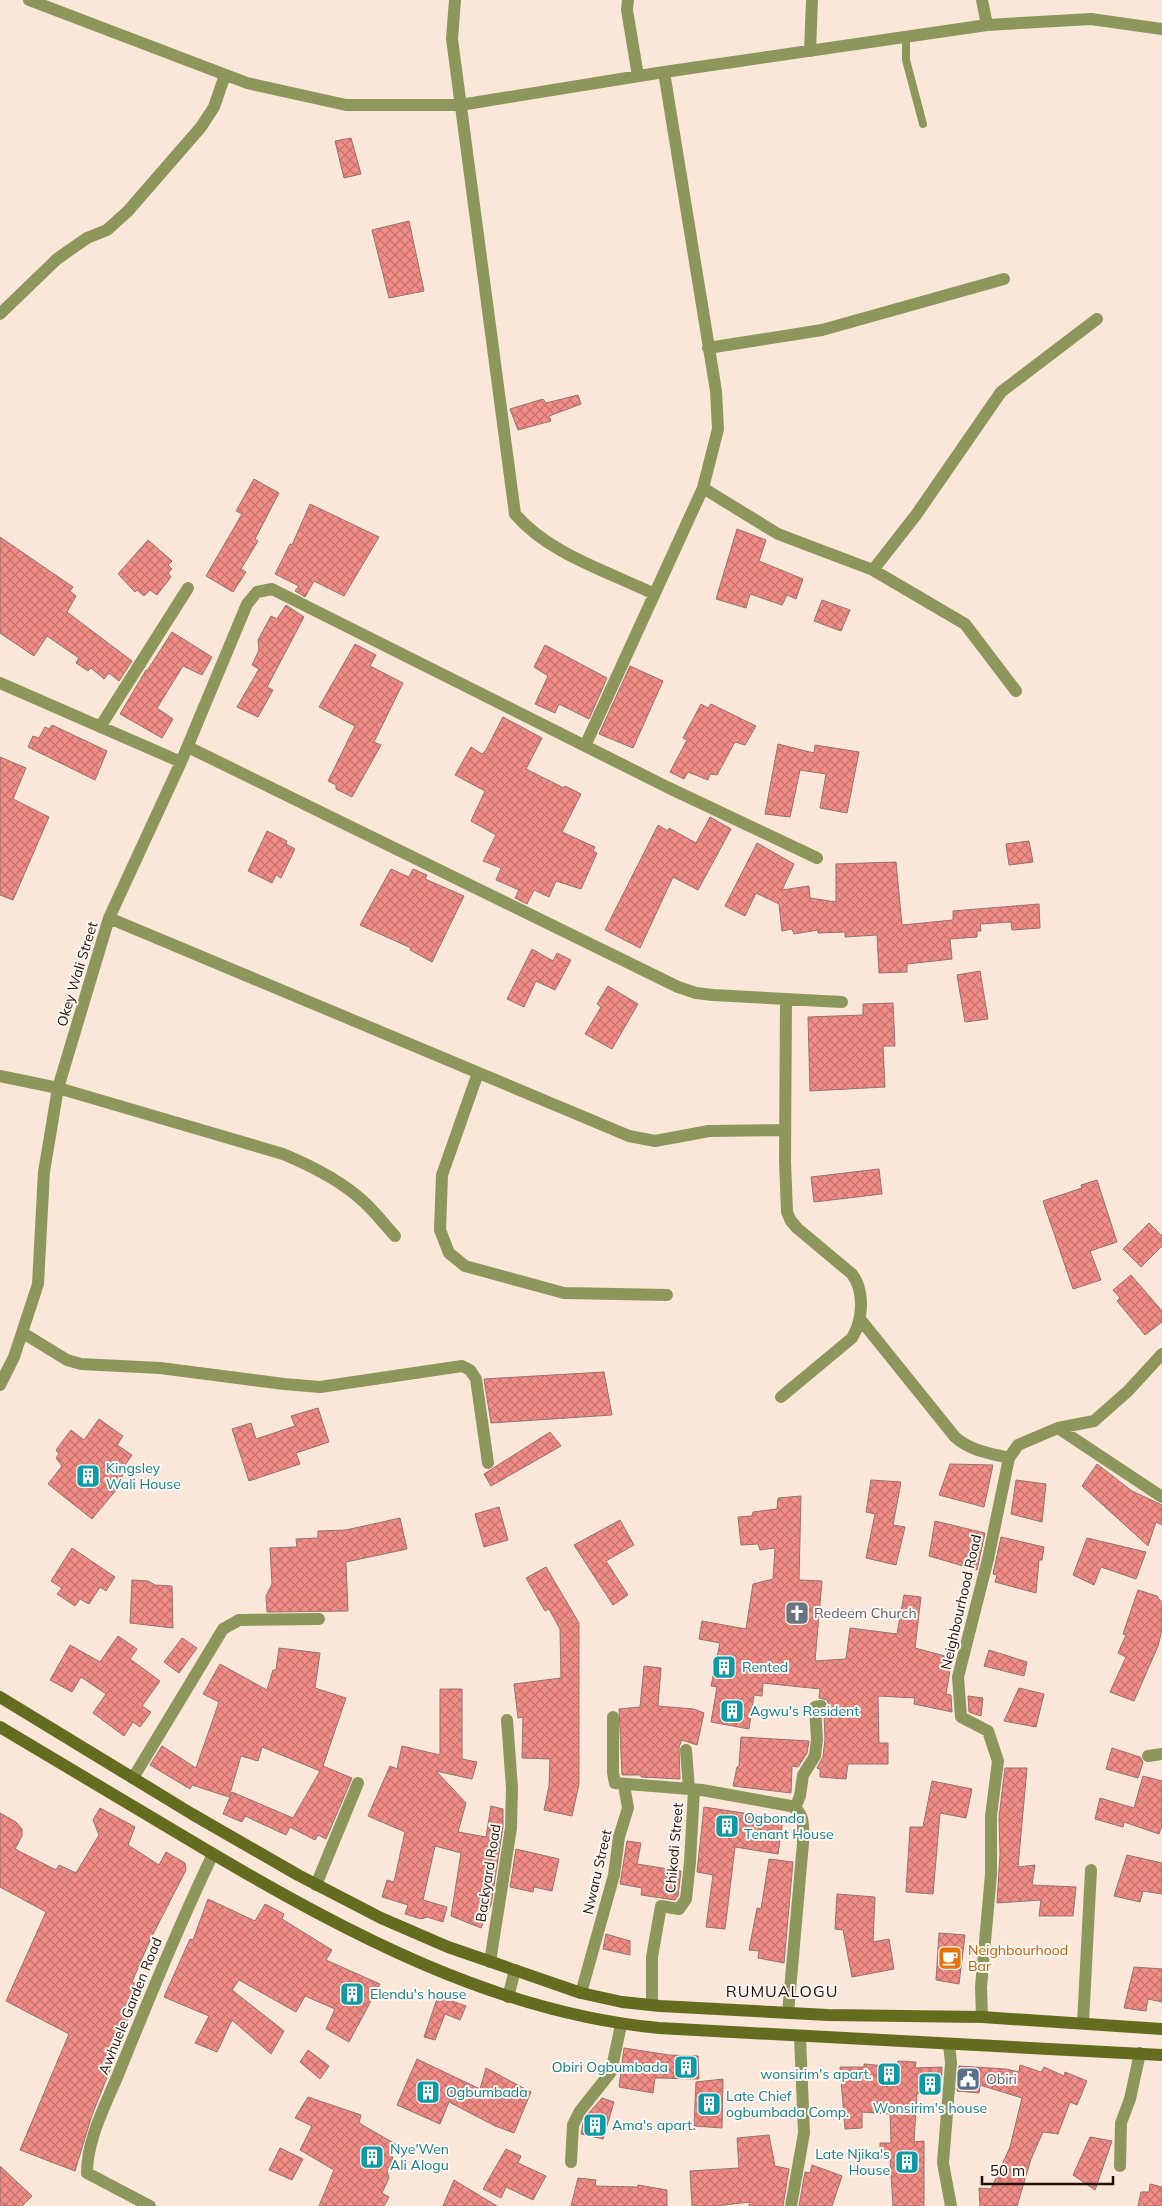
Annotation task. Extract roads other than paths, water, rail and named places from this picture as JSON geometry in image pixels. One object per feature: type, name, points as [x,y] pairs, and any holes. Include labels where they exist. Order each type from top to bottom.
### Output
[{"type":"main road","points":[[0,1697],[132,1778],[316,1885],[381,1918],[448,1947],[581,1994],[622,2002],[652,2005],[788,2013],[954,2018],[982,2017],[1162,2029]]},
{"type":"main road","points":[[0,1727],[287,1897],[370,1940],[437,1970],[508,1996],[621,2025],[800,2037],[1162,2054]]},
{"type":"street","points":[[28,0],[246,83],[346,105],[460,105],[664,72],[987,25],[1091,19],[1162,29]]},
{"type":"street","points":[[455,0],[452,39],[488,293],[515,514],[526,527],[569,555],[654,594]]},
{"type":"street","points":[[628,0],[627,10],[638,76]]},
{"type":"street","points":[[810,51],[812,0]]},
{"type":"street","points":[[982,0],[987,25]]},
{"type":"street","points":[[664,72],[716,391],[718,429],[703,488],[585,746],[817,858]]},
{"type":"street","points":[[0,314],[57,259],[87,238],[107,230],[128,211],[201,127],[214,107],[226,75]]},
{"type":"street","points":[[708,348],[822,330],[1004,279]]},
{"type":"street","points":[[873,570],[916,516],[1002,392],[1097,319]]},
{"type":"street","points":[[703,488],[778,534],[873,570],[965,624],[1016,691]]},
{"type":"street","points":[[100,727],[188,588]]},
{"type":"street","name":"Okey Wali Street","points":[[0,1386],[23,1333],[38,1284],[44,1172],[58,1088],[109,918],[188,747],[247,604],[256,592],[272,589],[585,746]]},
{"type":"street","points":[[0,684],[181,762]]},
{"type":"street","points":[[188,747],[678,987],[696,993],[713,995],[842,1002]]},
{"type":"street","points":[[109,918],[629,1136],[655,1142],[709,1131],[785,1130]]},
{"type":"street","points":[[781,1397],[852,1338],[860,1319],[858,1281],[797,1228],[787,1212],[785,1130],[786,999]]},
{"type":"street","points":[[478,1072],[442,1175],[440,1230],[449,1253],[464,1266],[564,1293],[667,1295]]},
{"type":"street","points":[[0,1076],[58,1088],[283,1154],[313,1166],[364,1202],[395,1236]]},
{"type":"street","points":[[860,1319],[955,1437],[964,1445],[976,1450],[1008,1458],[1018,1445],[1058,1428],[1094,1421],[1128,1391],[1162,1354]]},
{"type":"street","points":[[23,1333],[67,1360],[81,1364],[160,1368],[320,1387],[462,1366],[470,1370],[476,1379],[488,1463]]},
{"type":"street","points":[[1058,1428],[1162,1497]]},
{"type":"street","name":"Neighbourhood Road","points":[[982,2017],[981,1987],[991,1874],[992,1816],[998,1761],[988,1731],[961,1717],[958,1677],[988,1559],[1008,1458]]},
{"type":"street","points":[[132,1778],[223,1629],[239,1620],[319,1620]]},
{"type":"street","points":[[795,1808],[800,1796],[802,1775],[815,1756],[817,1739],[815,1707],[821,1706]]},
{"type":"street","points":[[613,1717],[613,1773],[615,1783],[691,1790],[795,1808],[802,1815],[803,1843],[788,2013]]},
{"type":"street","name":"Backyard Road","points":[[490,1962],[511,1828],[512,1788],[507,1720]]},
{"type":"street","points":[[686,1750],[691,1790]]},
{"type":"street","points":[[1148,1756],[1162,1754]]},
{"type":"street","points":[[316,1885],[358,1783]]},
{"type":"street","name":"Nwaru Street","points":[[581,1994],[614,1875],[619,1837],[628,1808],[624,1785]]},
{"type":"street","name":"Chikodi Street","points":[[652,2005],[652,1957],[661,1906],[679,1910],[686,1899],[690,1862],[691,1790]]},
{"type":"street","name":"Awhuele Garden Road","points":[[150,2206],[87,2173],[87,2159],[94,2134],[182,1920],[213,1854]]},
{"type":"street","points":[[1083,2023],[1091,1870]]},
{"type":"street","points":[[508,1996],[515,1970]]},
{"type":"street","points":[[571,2162],[573,2125],[580,2111],[611,2072],[621,2025]]},
{"type":"street","points":[[791,2206],[804,2133],[800,2037]]},
{"type":"street","points":[[949,2044],[951,2063],[943,2164],[951,2206]]},
{"type":"street","points":[[1120,2166],[1121,2123],[1130,2099],[1140,2053]]},
{"type":"lane","points":[[906,37],[906,60],[923,124]]},
{"type":"place","name":"Kingsley Wali House","points":[[88,1476]]},
{"type":"place","name":"Redeem Church","points":[[797,1613]]},
{"type":"place","name":"Rented","points":[[724,1667]]},
{"type":"place","name":"Agwu's Resident","points":[[732,1711]]},
{"type":"place","name":"Ogbonda Tenant House","points":[[727,1826]]},
{"type":"place","name":"Neighbourhood Bar","points":[[950,1958]]},
{"type":"place","name":"Elendu's house","points":[[352,1994]]},
{"type":"place","name":"Obiri Ogbumbada","points":[[686,2067]]},
{"type":"place","name":"wonsirim's apart.","points":[[889,2074]]},
{"type":"place","name":"Obiri","points":[[968,2079]]},
{"type":"place","name":"Wonsirim's house","points":[[930,2084]]},
{"type":"place","name":"Ogbumbada","points":[[428,2092]]},
{"type":"place","name":"Late Chief ogbumbada Comp.","points":[[709,2104]]},
{"type":"place","name":"Ama's apart.","points":[[595,2125]]},
{"type":"place","name":"Nye'Wen Ali Alogu","points":[[372,2157]]},
{"type":"place","name":"Late Njika's House","points":[[907,2162]]},
{"type":"district","name":"RUMUALOGU","points":[[782,1991]]}]
